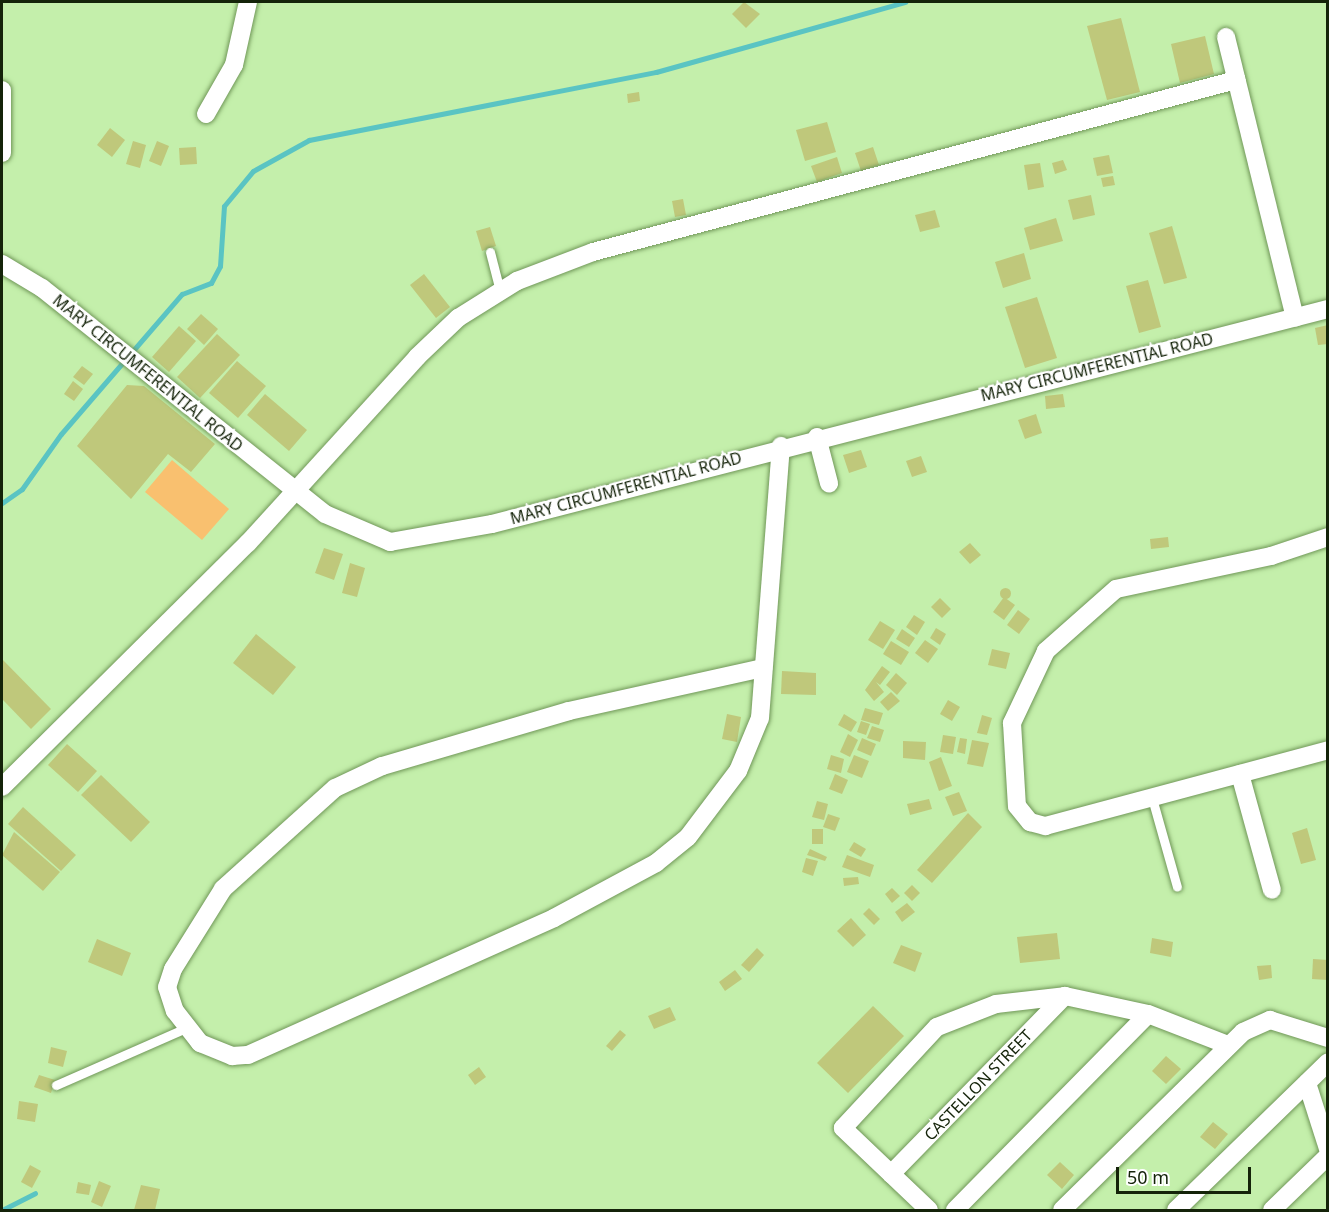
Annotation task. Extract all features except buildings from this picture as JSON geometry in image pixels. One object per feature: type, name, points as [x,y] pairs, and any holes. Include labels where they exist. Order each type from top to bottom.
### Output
[{"type":"street","points":[[206,114],[234,65],[248,2]]},
{"type":"street","points":[[1226,37],[1295,318]]},
{"type":"street","points":[[2,787],[294,492],[417,357],[458,318],[500,291],[575,257],[1236,80]]},
{"type":"street","points":[[2,90],[2,153]]},
{"type":"street","name":"MARY CIRCUMFERENTIAL ROAD","points":[[2,264],[42,288],[294,492],[358,531],[403,541],[492,524],[781,446],[1328,309]]},
{"type":"street","points":[[817,437],[829,483]]},
{"type":"street","points":[[763,668],[569,711],[382,766],[335,788],[223,889],[173,969],[167,987],[186,1028],[200,1042],[232,1056],[248,1055],[554,918],[656,863],[714,809],[738,771],[760,718],[781,446]]},
{"type":"street","points":[[1328,537],[1271,556],[1116,589],[1046,651],[1012,723],[1017,807],[1024,817],[1045,826],[1328,750]]},
{"type":"street","points":[[1240,774],[1272,890]]},
{"type":"street","points":[[929,1210],[843,1128],[937,1028],[996,1004],[1065,996],[1148,1014],[1228,1045]]},
{"type":"street","name":"CASTELLON STREET","points":[[891,1174],[1065,996]]},
{"type":"street","points":[[955,1210],[1148,1014]]},
{"type":"street","points":[[1062,1210],[1228,1045],[1270,1020],[1328,1038]]},
{"type":"street","points":[[1176,1210],[1328,1062]]},
{"type":"street","points":[[1307,1083],[1328,1149]]},
{"type":"street","points":[[1272,1210],[1328,1156]]},
{"type":"lane","points":[[490,252],[500,291]]},
{"type":"lane","points":[[1152,798],[1177,887]]},
{"type":"lane","points":[[56,1085],[186,1028]]},
{"type":"shaded area","points":[[172,460],[229,509],[202,540],[145,492]]},
{"type":"waterway","points":[[2,503],[22,489],[61,434],[182,294],[211,283],[220,266],[224,206],[253,171],[309,140],[656,72],[905,2]]},
{"type":"waterway","points":[[2,1210],[35,1193]]}]
